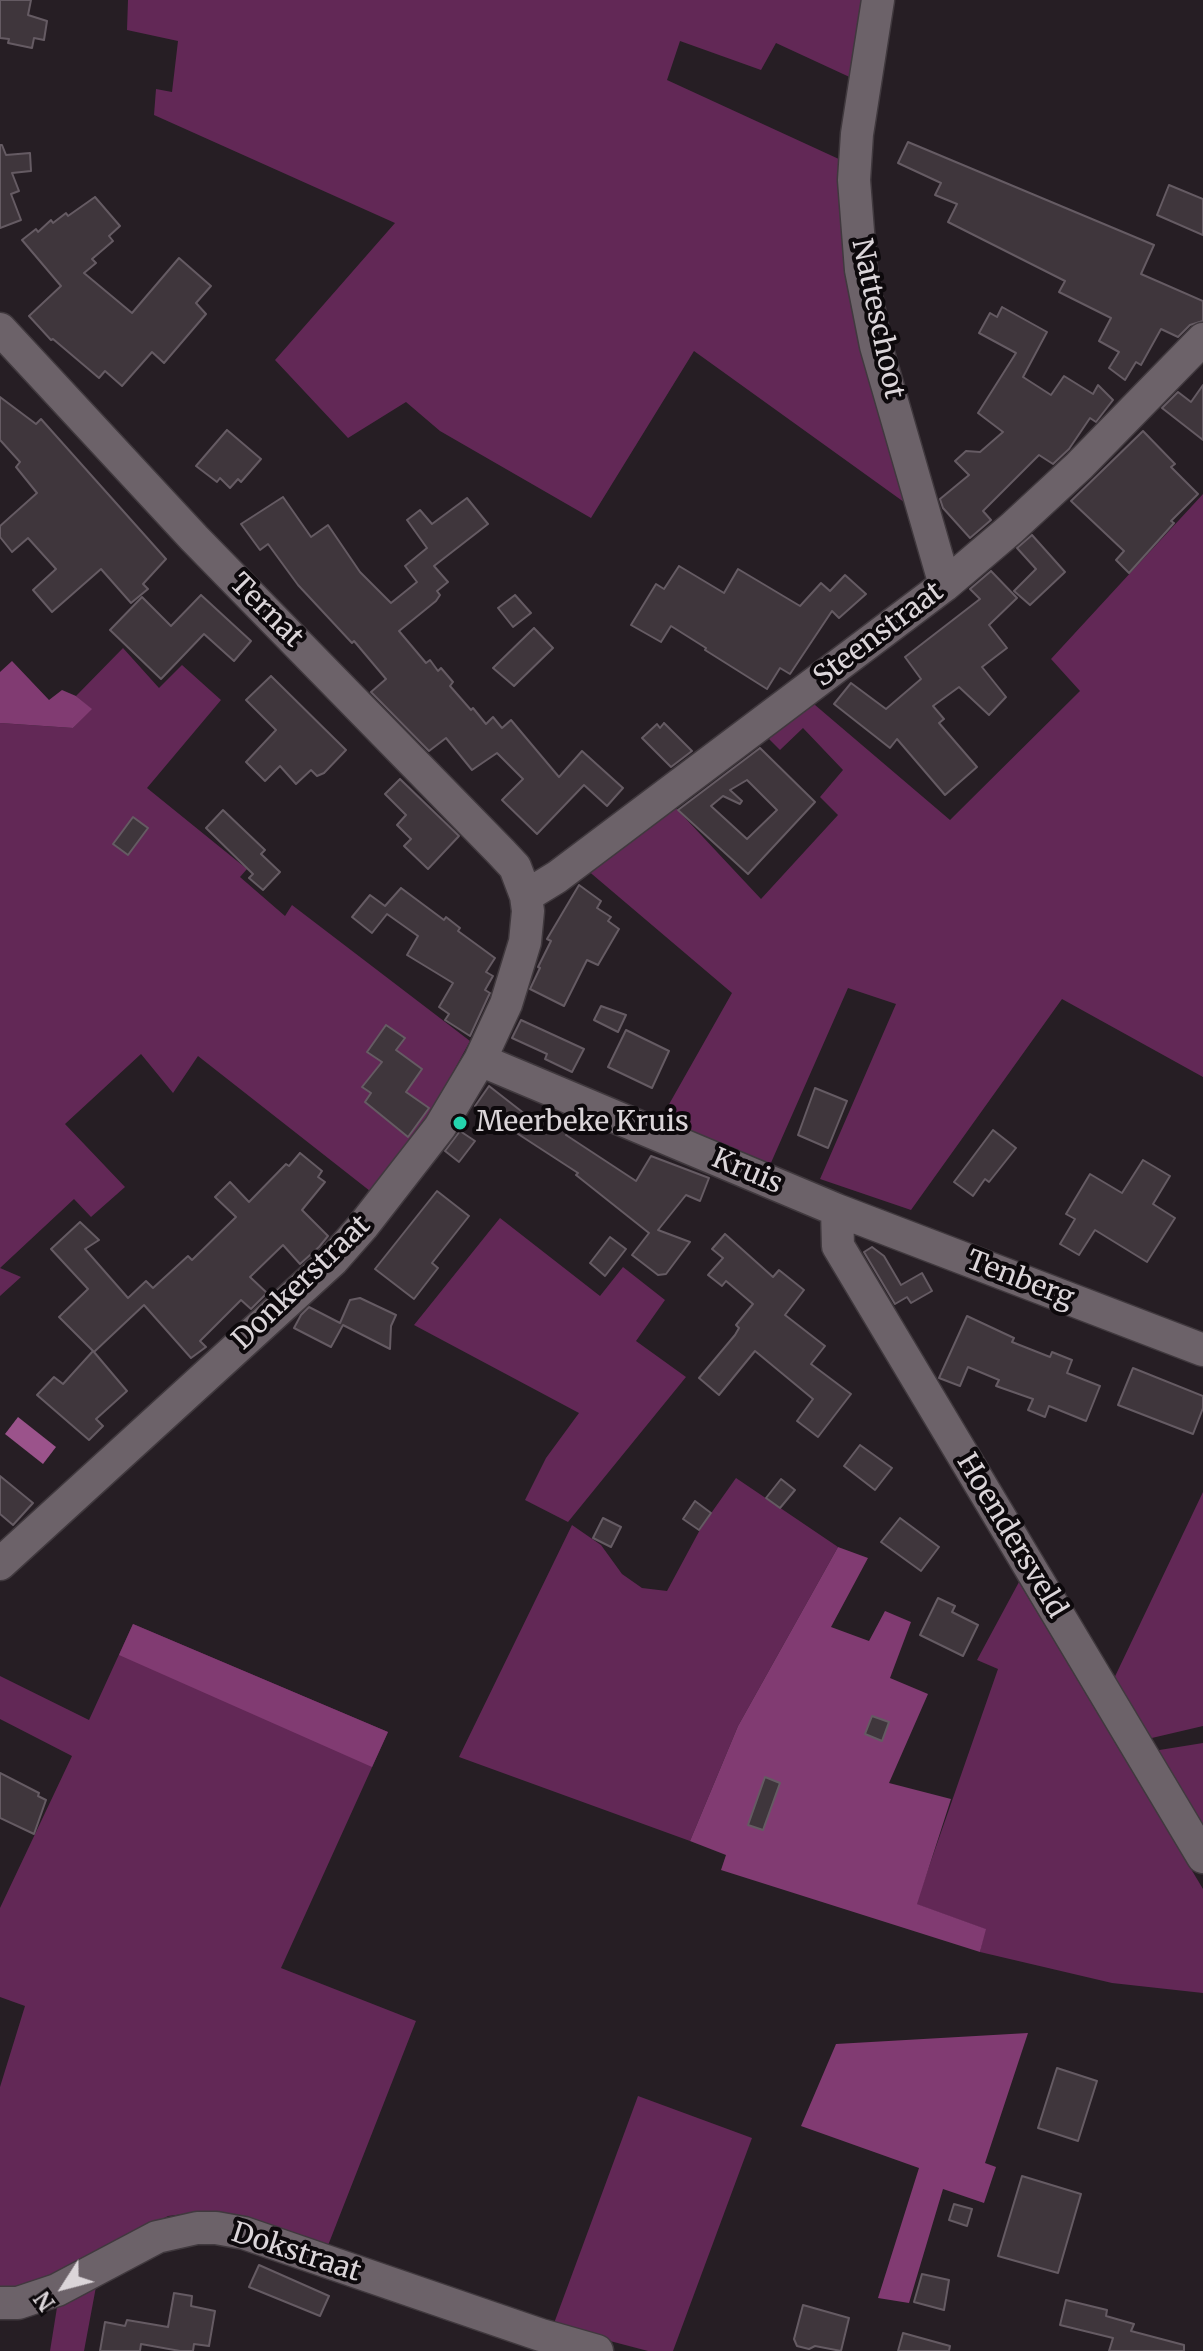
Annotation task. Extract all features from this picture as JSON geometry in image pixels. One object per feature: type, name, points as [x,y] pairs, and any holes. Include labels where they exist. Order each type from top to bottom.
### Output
[{"type":"street","name":"Natteschoot","points":[[878,0],[857,134],[854,180],[861,270],[876,346],[945,585]]},
{"type":"street","name":"Ternat","points":[[0,329],[194,538],[491,841],[515,867],[526,896]]},
{"type":"street","name":"Steenstraat","points":[[526,896],[557,877],[945,585],[1079,466],[1203,339]]},
{"type":"street","name":"Donkerstraat","points":[[0,1564],[333,1260],[363,1226],[440,1127],[480,1060],[506,1004],[525,942],[526,896]]},
{"type":"street","name":"Kruis","points":[[480,1060],[837,1210]]},
{"type":"street","name":"Tenberg","points":[[837,1210],[1203,1350]]},
{"type":"street","name":"Hoendersveld","points":[[837,1210],[838,1246],[1203,1857]]},
{"type":"street","name":"Dokstraat","points":[[0,2303],[18,2303],[57,2290],[157,2237],[197,2228],[216,2228],[244,2233],[519,2328],[597,2351]]},
{"type":"shaded area","points":[[128,0],[870,0],[856,80],[776,43],[761,70],[680,41],[667,80],[841,160],[915,510],[694,351],[591,518],[440,431],[406,402],[348,438],[275,360],[395,223],[154,115],[156,89],[172,92],[178,41],[127,30]]},
{"type":"shaded area","points":[[1203,494],[1203,1077],[1062,999],[911,1210],[820,1179],[896,1004],[848,988],[770,1165],[659,1122],[732,993],[586,869],[673,805],[761,899],[838,815],[820,797],[843,770],[803,728],[780,750],[762,732],[808,699],[950,820],[1080,691],[1051,659]]},
{"type":"shaded area","points":[[123,648],[159,688],[182,665],[221,700],[147,788],[247,869],[240,877],[285,916],[292,905],[470,1041],[432,1111],[370,1191],[198,1056],[173,1093],[141,1054],[65,1124],[125,1187],[91,1217],[74,1199],[0,1268],[0,723],[73,728],[91,709],[76,696]]},
{"type":"shaded area","points":[[12,661],[49,700],[62,690],[76,696],[92,709],[73,728],[0,723],[0,672]]},
{"type":"shaded area","points":[[500,1218],[600,1296],[623,1267],[665,1300],[636,1341],[686,1377],[568,1522],[525,1500],[546,1458],[579,1413],[414,1325]]},
{"type":"shaded area","points":[[0,1268],[21,1277],[0,1296]]},
{"type":"shaded area","points":[[18,1417],[56,1447],[43,1464],[5,1434]]},
{"type":"shaded area","points":[[736,1478],[838,1547],[738,1726],[690,1841],[459,1757],[572,1525],[601,1545],[622,1574],[642,1588],[667,1591],[702,1526]]},
{"type":"shaded area","points":[[1203,1492],[1203,1726],[1139,1741],[1109,1689]]},
{"type":"shaded area","points":[[838,1547],[868,1558],[831,1627],[869,1641],[885,1611],[911,1622],[890,1678],[928,1694],[889,1783],[951,1799],[917,1904],[986,1929],[980,1952],[721,1870],[726,1855],[690,1841],[738,1726]]},
{"type":"shaded area","points":[[1019,1582],[1203,1889],[1203,1993],[1112,1983],[980,1952],[985,1929],[916,1904],[998,1669],[977,1660]]},
{"type":"shaded area","points":[[133,1624],[388,1732],[281,1968],[416,2021],[327,2248],[237,2215],[201,2212],[168,2216],[38,2286],[0,2291],[0,2087],[25,2006],[0,1997],[0,1908],[72,1756],[0,1719],[0,1676],[89,1720]]},
{"type":"shaded area","points":[[133,1624],[388,1732],[372,1767],[119,1655]]},
{"type":"shaded area","points":[[1203,1743],[1203,1847],[1147,1752]]},
{"type":"shaded area","points":[[1028,2033],[985,2163],[996,2167],[984,2203],[943,2189],[909,2303],[878,2298],[919,2168],[801,2126],[836,2044]]},
{"type":"shaded area","points":[[638,2096],[752,2138],[673,2351],[648,2351],[553,2326]]},
{"type":"shaded area","points":[[98,2276],[84,2351],[50,2351],[59,2295]]},
{"type":"building","points":[[0,0],[31,0],[28,15],[47,21],[44,40],[34,38],[32,48],[0,38]]},
{"type":"building","points":[[908,142],[1154,245],[1141,274],[1203,301],[1203,321],[1190,325],[1178,337],[1161,329],[1141,365],[1136,362],[1125,380],[1109,368],[1119,352],[1099,341],[1111,318],[1059,292],[1065,281],[948,222],[957,204],[935,195],[941,183],[898,163]]},
{"type":"building","points":[[0,145],[6,155],[30,153],[31,171],[12,173],[19,191],[11,194],[21,220],[0,228]]},
{"type":"building","points":[[1169,185],[1203,199],[1203,235],[1157,215]]},
{"type":"building","points":[[95,197],[120,226],[109,236],[113,241],[92,259],[96,263],[84,273],[132,313],[179,258],[211,286],[196,303],[206,314],[164,363],[152,352],[122,386],[105,371],[99,378],[51,340],[29,316],[61,286],[22,240],[36,229],[38,232],[51,220],[53,223],[66,213],[68,216]]},
{"type":"building","points":[[1002,307],[1047,332],[1023,377],[1051,395],[1064,376],[1093,394],[1098,385],[1113,400],[1096,422],[1090,418],[1069,449],[1053,464],[1039,455],[983,511],[991,520],[970,538],[943,508],[940,499],[969,475],[955,461],[966,451],[980,452],[1003,432],[978,413],[1016,353],[979,333],[990,313],[997,317]]},
{"type":"building","points":[[1203,385],[1203,440],[1162,408],[1178,392],[1191,402]]},
{"type":"building","points":[[0,397],[36,424],[41,419],[166,559],[143,584],[148,589],[131,603],[101,569],[52,612],[33,590],[56,569],[28,538],[12,552],[0,537],[0,526],[37,493],[16,467],[20,462],[0,440]]},
{"type":"building","points":[[227,430],[261,459],[241,482],[238,479],[230,488],[220,478],[217,482],[196,466]]},
{"type":"building","points":[[1143,431],[1175,464],[1171,467],[1198,494],[1171,521],[1174,523],[1129,573],[1116,560],[1124,551],[1071,501]]},
{"type":"building","points":[[283,497],[311,537],[328,525],[360,572],[391,603],[417,582],[405,566],[427,548],[407,520],[420,510],[432,524],[467,498],[488,524],[434,566],[448,582],[437,591],[440,595],[436,601],[399,631],[426,663],[430,660],[438,671],[441,668],[453,682],[450,686],[486,724],[493,717],[502,728],[511,720],[559,777],[582,751],[623,788],[607,806],[584,785],[537,834],[502,800],[523,779],[497,753],[472,770],[446,738],[429,751],[371,692],[386,679],[354,641],[352,643],[298,585],[268,544],[260,550],[241,524]]},
{"type":"building","points":[[1032,535],[1065,572],[1030,605],[1014,591],[1036,569],[1017,548]]},
{"type":"building","points":[[679,566],[724,593],[738,569],[800,606],[821,583],[830,591],[845,575],[866,594],[839,618],[832,611],[790,674],[780,668],[767,689],[671,626],[661,642],[631,625],[656,584],[664,589]]},
{"type":"building","points":[[991,571],[1017,598],[989,625],[1007,648],[982,667],[1006,697],[989,715],[959,687],[933,706],[944,719],[939,723],[977,767],[945,795],[897,739],[890,748],[834,704],[851,683],[886,709],[921,679],[905,657],[980,599],[970,589]]},
{"type":"building","points":[[201,595],[251,641],[234,661],[204,634],[161,679],[110,630],[142,597],[171,626]]},
{"type":"building","points":[[515,595],[531,613],[513,627],[498,608]]},
{"type":"building","points":[[534,628],[553,648],[514,686],[493,668]]},
{"type":"building","points":[[271,676],[346,750],[324,773],[317,776],[311,770],[296,784],[280,766],[265,781],[246,762],[276,730],[246,700]]},
{"type":"building","points":[[664,723],[692,751],[671,767],[642,738],[657,724],[660,728]]},
{"type":"building","points":[[760,748],[815,802],[748,874],[678,810]],"holes":[[[747,780],[777,810],[747,839],[711,806],[723,796],[740,804],[742,801],[730,790]]]},
{"type":"building","points":[[400,779],[459,836],[428,869],[404,846],[411,839],[397,825],[406,815],[385,794]]},
{"type":"building","points":[[223,810],[265,850],[261,854],[280,872],[263,890],[249,878],[253,874],[206,828]]},
{"type":"building","points":[[133,817],[148,828],[128,855],[113,844]]},
{"type":"building","points":[[579,885],[601,901],[597,908],[611,917],[608,921],[619,929],[598,965],[587,960],[564,1006],[530,989],[551,941],[547,939]]},
{"type":"building","points":[[401,888],[444,920],[446,917],[460,928],[458,931],[495,958],[486,972],[493,976],[485,990],[490,993],[470,1036],[445,1020],[449,1014],[439,1007],[453,983],[407,955],[418,936],[387,914],[372,933],[352,917],[370,895],[385,906]]},
{"type":"building","points":[[601,1006],[626,1015],[618,1032],[594,1020]]},
{"type":"building","points":[[521,1020],[584,1049],[572,1072],[545,1059],[547,1054],[512,1038]]},
{"type":"building","points":[[386,1025],[405,1038],[396,1050],[422,1069],[406,1092],[429,1108],[408,1137],[365,1102],[371,1093],[362,1087],[382,1062],[367,1052]]},
{"type":"building","points":[[626,1030],[669,1051],[652,1088],[608,1067]]},
{"type":"building","points":[[489,1086],[539,1125],[548,1113],[570,1130],[566,1135],[636,1181],[651,1156],[709,1178],[700,1201],[686,1195],[658,1230],[690,1242],[666,1274],[658,1275],[632,1255],[649,1233],[576,1175],[578,1173],[475,1106]]},
{"type":"building","points":[[815,1088],[847,1101],[828,1148],[798,1135]]},
{"type":"building","points":[[993,1130],[1016,1148],[989,1182],[985,1179],[973,1196],[954,1182]]},
{"type":"building","points":[[460,1131],[475,1141],[459,1162],[445,1151]]},
{"type":"building","points":[[300,1153],[322,1171],[318,1177],[325,1182],[302,1210],[328,1236],[319,1247],[300,1264],[283,1245],[250,1277],[267,1293],[251,1309],[241,1300],[200,1341],[206,1347],[191,1358],[144,1305],[94,1352],[127,1391],[96,1419],[103,1426],[89,1440],[37,1395],[54,1377],[63,1384],[93,1351],[59,1317],[88,1289],[51,1249],[80,1222],[99,1240],[85,1249],[128,1298],[146,1281],[153,1288],[188,1256],[192,1260],[236,1217],[215,1197],[230,1182],[249,1202]]},
{"type":"building","points":[[1143,1160],[1170,1176],[1153,1204],[1175,1218],[1147,1262],[1095,1230],[1079,1255],[1060,1244],[1075,1219],[1066,1214],[1090,1174],[1122,1193]]},
{"type":"building","points":[[437,1191],[469,1216],[432,1263],[438,1268],[414,1299],[375,1269]]},
{"type":"building","points":[[725,1234],[773,1277],[779,1270],[804,1290],[785,1315],[825,1346],[811,1364],[851,1394],[818,1437],[797,1421],[813,1399],[755,1351],[719,1395],[699,1378],[735,1335],[739,1328],[736,1325],[753,1304],[726,1281],[722,1286],[708,1275],[723,1258],[712,1249]]},
{"type":"building","points":[[610,1237],[626,1249],[605,1276],[590,1263]]},
{"type":"building","points":[[872,1247],[884,1256],[901,1285],[922,1273],[932,1291],[911,1303],[907,1297],[895,1304],[864,1252]]},
{"type":"building","points":[[360,1298],[396,1315],[391,1326],[390,1349],[343,1325],[331,1347],[294,1328],[309,1307],[340,1323],[350,1300]]},
{"type":"building","points":[[967,1316],[1014,1338],[1012,1342],[1050,1357],[1052,1352],[1072,1360],[1067,1373],[1100,1386],[1086,1421],[1049,1406],[1045,1417],[1028,1410],[1033,1399],[996,1386],[999,1380],[968,1367],[960,1386],[939,1378]]},
{"type":"building","points":[[1133,1368],[1203,1396],[1203,1408],[1193,1434],[1118,1405]]},
{"type":"building","points":[[860,1445],[892,1468],[875,1490],[844,1466]]},
{"type":"building","points":[[0,1476],[33,1503],[13,1525],[0,1514]]},
{"type":"building","points":[[781,1479],[795,1490],[780,1508],[766,1498]]},
{"type":"building","points":[[695,1501],[711,1513],[699,1530],[683,1519]]},
{"type":"building","points":[[603,1518],[621,1527],[611,1547],[593,1538]]},
{"type":"building","points":[[900,1518],[939,1547],[921,1571],[881,1542]]},
{"type":"building","points":[[938,1598],[955,1606],[952,1612],[978,1625],[963,1656],[920,1635]]},
{"type":"building","points":[[872,1716],[889,1722],[882,1741],[865,1734]]},
{"type":"building","points":[[0,1773],[39,1793],[38,1796],[46,1800],[34,1834],[0,1818]]},
{"type":"building","points":[[765,1777],[780,1783],[763,1830],[748,1825]]},
{"type":"building","points":[[1057,2068],[1097,2081],[1078,2141],[1038,2128]]},
{"type":"building","points":[[1022,2176],[1081,2194],[1058,2273],[998,2256]]},
{"type":"building","points":[[954,2204],[972,2209],[967,2226],[949,2220]]},
{"type":"building","points":[[259,2265],[329,2296],[320,2316],[249,2287]]},
{"type":"building","points":[[922,2274],[949,2280],[944,2310],[914,2302]]},
{"type":"building","points":[[174,2293],[192,2296],[191,2306],[215,2311],[209,2346],[194,2344],[193,2351],[180,2351],[141,2344],[140,2351],[100,2351],[105,2322],[125,2326],[127,2320],[168,2327]]},
{"type":"building","points":[[1066,2300],[1107,2310],[1106,2316],[1134,2324],[1131,2331],[1184,2345],[1184,2351],[1109,2351],[1113,2338],[1060,2325]]},
{"type":"building","points":[[803,2305],[849,2318],[841,2351],[797,2346],[794,2339]]},
{"type":"building","points":[[903,2333],[950,2346],[949,2351],[898,2351]]},
{"type":"place","name":"Meerbeke Kruis","points":[[460,1123]]}]
